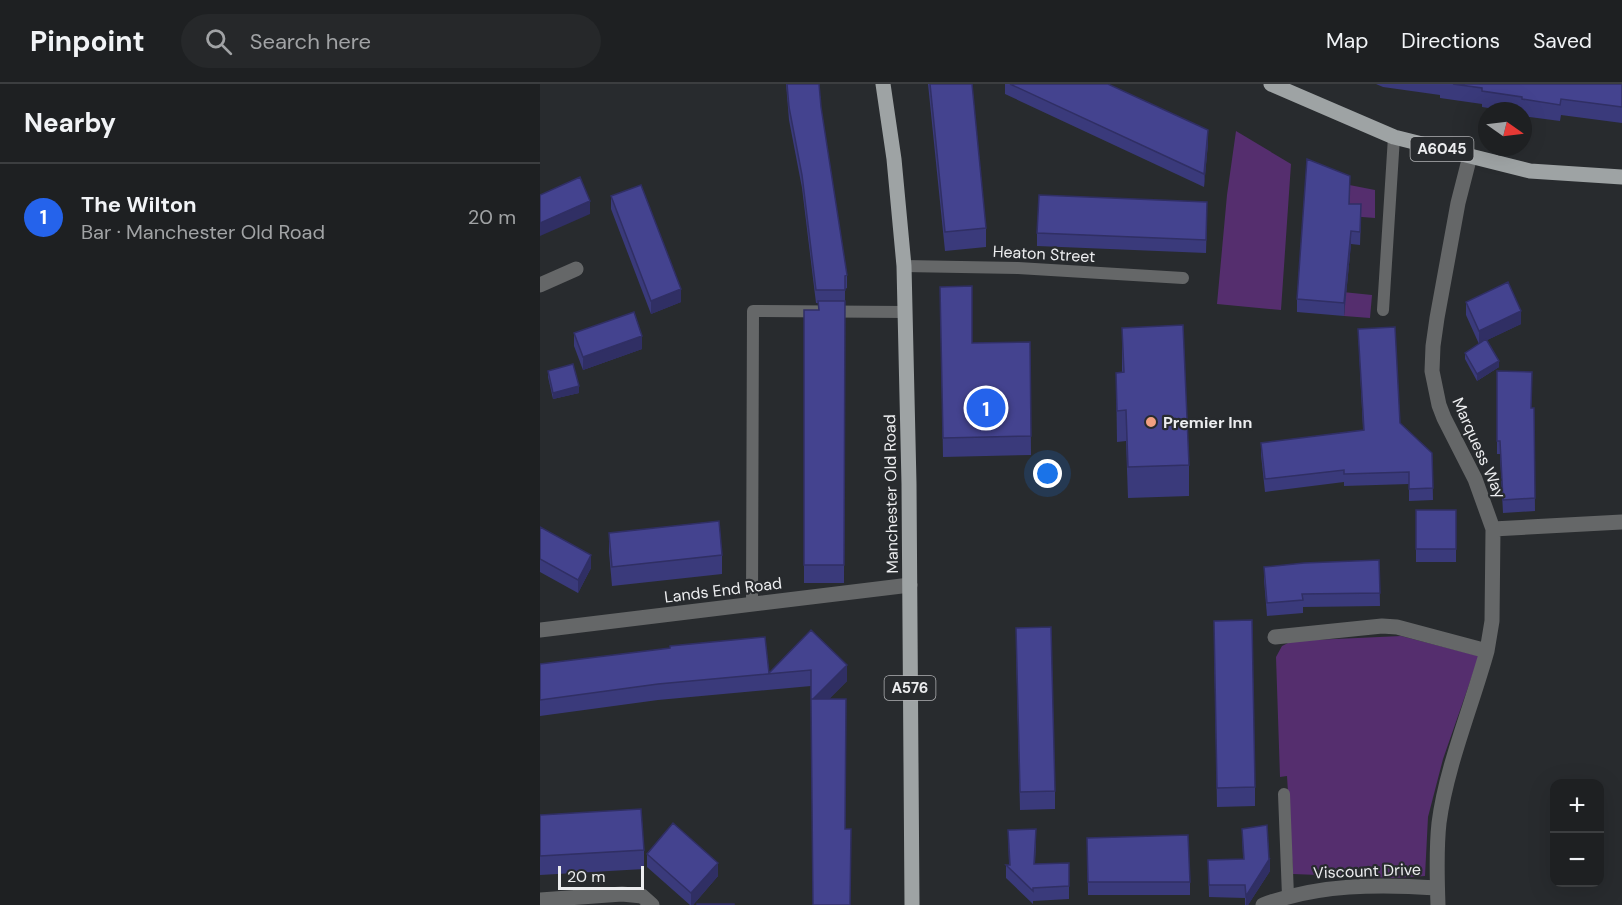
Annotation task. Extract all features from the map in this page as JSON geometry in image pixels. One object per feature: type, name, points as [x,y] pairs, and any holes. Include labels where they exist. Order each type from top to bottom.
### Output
[{"type":"main road","name":"Manchester Old Road","points":[[883,84],[894,159],[904,266],[910,585],[912,905]]},
{"type":"main road","name":"A6045","points":[[1271,84],[1394,137],[1530,171],[1622,177]]},
{"type":"street","name":"Marquess Way","points":[[1438,905],[1437,848],[1440,821],[1446,791],[1487,651],[1492,621],[1493,529],[1474,479],[1443,418],[1432,371],[1437,318],[1458,203],[1470,156]]},
{"type":"street","points":[[540,285],[576,269]]},
{"type":"street","points":[[1493,529],[1622,522]]},
{"type":"street","name":"Lands End Road","points":[[540,630],[910,585]]},
{"type":"street","points":[[1275,637],[1382,626],[1397,627],[1487,651]]},
{"type":"street","name":"Viscount Drive","points":[[1263,905],[1314,890],[1398,885],[1437,888]]},
{"type":"street","points":[[540,900],[622,894],[642,896],[652,905]]},
{"type":"lane","points":[[1383,310],[1394,137]]},
{"type":"lane","name":"Heaton Street","points":[[904,266],[1018,268],[1183,278]]},
{"type":"lane","points":[[752,604],[753,311],[905,312]]},
{"type":"lane","points":[[1284,794],[1288,896]]},
{"type":"shaded area","points":[[1236,131],[1291,164],[1281,310],[1217,304],[1227,195]]},
{"type":"shaded area","points":[[1334,182],[1375,190],[1375,218],[1349,216]]},
{"type":"shaded area","points":[[1333,291],[1372,295],[1370,318],[1344,316],[1345,303]]},
{"type":"shaded area","points":[[1401,636],[1479,656],[1443,759],[1428,817],[1425,876],[1394,878],[1293,874],[1287,776],[1280,777],[1276,657],[1282,646],[1292,641]]},
{"type":"building","points":[[787,84],[819,84],[847,275],[845,276],[845,290],[816,290],[802,175]]},
{"type":"building","points":[[930,84],[972,84],[986,228],[945,232]]},
{"type":"building","points":[[1010,84],[1108,84],[1208,130],[1204,174]]},
{"type":"building","points":[[1453,84],[1622,84],[1622,107],[1561,99],[1560,105]]},
{"type":"building","points":[[1307,159],[1350,176],[1349,204],[1361,204],[1360,232],[1351,231],[1344,303],[1297,299]]},
{"type":"building","points":[[580,177],[590,201],[540,223],[540,195]]},
{"type":"building","points":[[641,185],[681,289],[651,301],[611,196]]},
{"type":"building","points":[[1039,195],[1207,202],[1206,240],[1037,233]]},
{"type":"building","points":[[1508,282],[1521,311],[1479,331],[1466,302]]},
{"type":"building","points":[[972,286],[972,343],[1030,342],[1031,436],[943,438],[940,287]]},
{"type":"building","points":[[818,301],[845,301],[844,565],[804,565],[804,310],[819,310]]},
{"type":"building","points":[[634,312],[642,336],[583,357],[574,333]]},
{"type":"building","name":"Premier Inn","points":[[1183,325],[1189,465],[1128,467],[1126,410],[1117,411],[1116,373],[1124,372],[1122,328]]},
{"type":"building","points":[[1395,327],[1400,423],[1432,453],[1433,488],[1409,489],[1409,472],[1344,474],[1344,470],[1265,479],[1261,443],[1364,430],[1358,329]]},
{"type":"building","points":[[1486,339],[1499,361],[1477,374],[1465,353]]},
{"type":"building","points":[[573,364],[579,386],[553,393],[548,371]]},
{"type":"building","points":[[1497,371],[1532,372],[1531,408],[1534,408],[1535,498],[1503,500],[1500,441],[1497,441]]},
{"type":"building","points":[[1416,510],[1456,510],[1456,549],[1416,549]]},
{"type":"building","points":[[719,521],[722,555],[612,567],[609,533]]},
{"type":"building","points":[[540,527],[591,555],[578,580],[540,559]]},
{"type":"building","points":[[1379,560],[1380,593],[1302,594],[1303,600],[1267,603],[1264,567]]},
{"type":"building","points":[[1252,620],[1255,787],[1217,788],[1214,621]]},
{"type":"building","points":[[1051,627],[1055,791],[1020,792],[1016,628]]},
{"type":"building","points":[[811,630],[847,665],[813,699],[811,699],[811,670],[658,684],[540,700],[540,664],[670,648],[670,646],[765,637],[769,673]]},
{"type":"building","points":[[811,699],[846,699],[845,829],[851,829],[850,905],[813,905]]},
{"type":"building","points":[[641,809],[644,850],[540,856],[540,815]]},
{"type":"building","points":[[673,823],[718,863],[691,893],[647,854]]},
{"type":"building","points":[[1267,825],[1270,858],[1246,896],[1245,885],[1209,885],[1208,860],[1244,859],[1242,829]]},
{"type":"building","points":[[1036,829],[1034,864],[1069,863],[1069,886],[1033,888],[1033,891],[1006,865],[1010,865],[1008,830]]},
{"type":"building","points":[[1188,835],[1190,882],[1088,882],[1087,838]]},
{"type":"building","points":[[734,904],[734,905],[697,905]]},
{"type":"place","name":"The Wilton","points":[[986,408]]},
{"type":"place","name":"Premier Inn","points":[[1151,422]]}]
